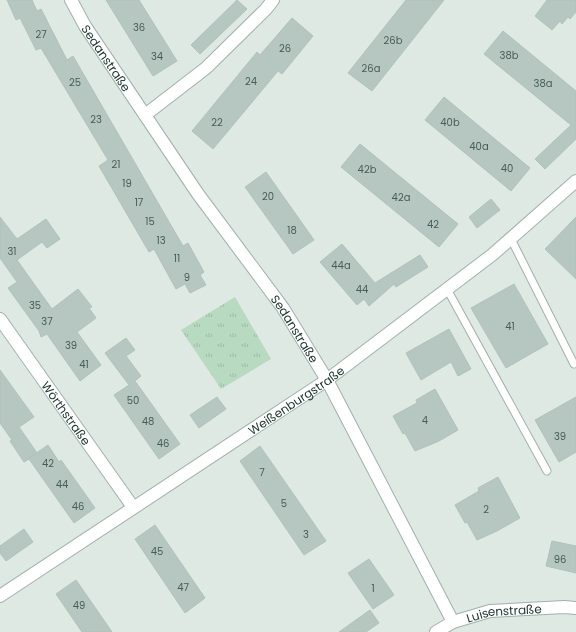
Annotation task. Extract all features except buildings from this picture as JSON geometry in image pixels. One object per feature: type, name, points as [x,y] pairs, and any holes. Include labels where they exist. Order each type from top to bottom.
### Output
[{"type":"street","name":"Sedanstraße","points":[[71,0],[85,26],[198,194],[283,308],[327,380],[453,622]]},
{"type":"street","points":[[144,115],[206,68],[273,0]]},
{"type":"street","name":"Weißenburgstraße","points":[[0,596],[327,380],[511,239],[576,181]]},
{"type":"street","name":"Wörthstraße","points":[[0,319],[133,507]]},
{"type":"street","name":"Luisenstraße","points":[[436,632],[453,622],[490,611],[564,607],[576,608]]},
{"type":"lane","points":[[511,239],[574,364],[576,363]]},
{"type":"lane","points":[[447,289],[547,471]]},
{"type":"green space","points":[[235,297],[271,359],[221,389],[181,330]]}]
